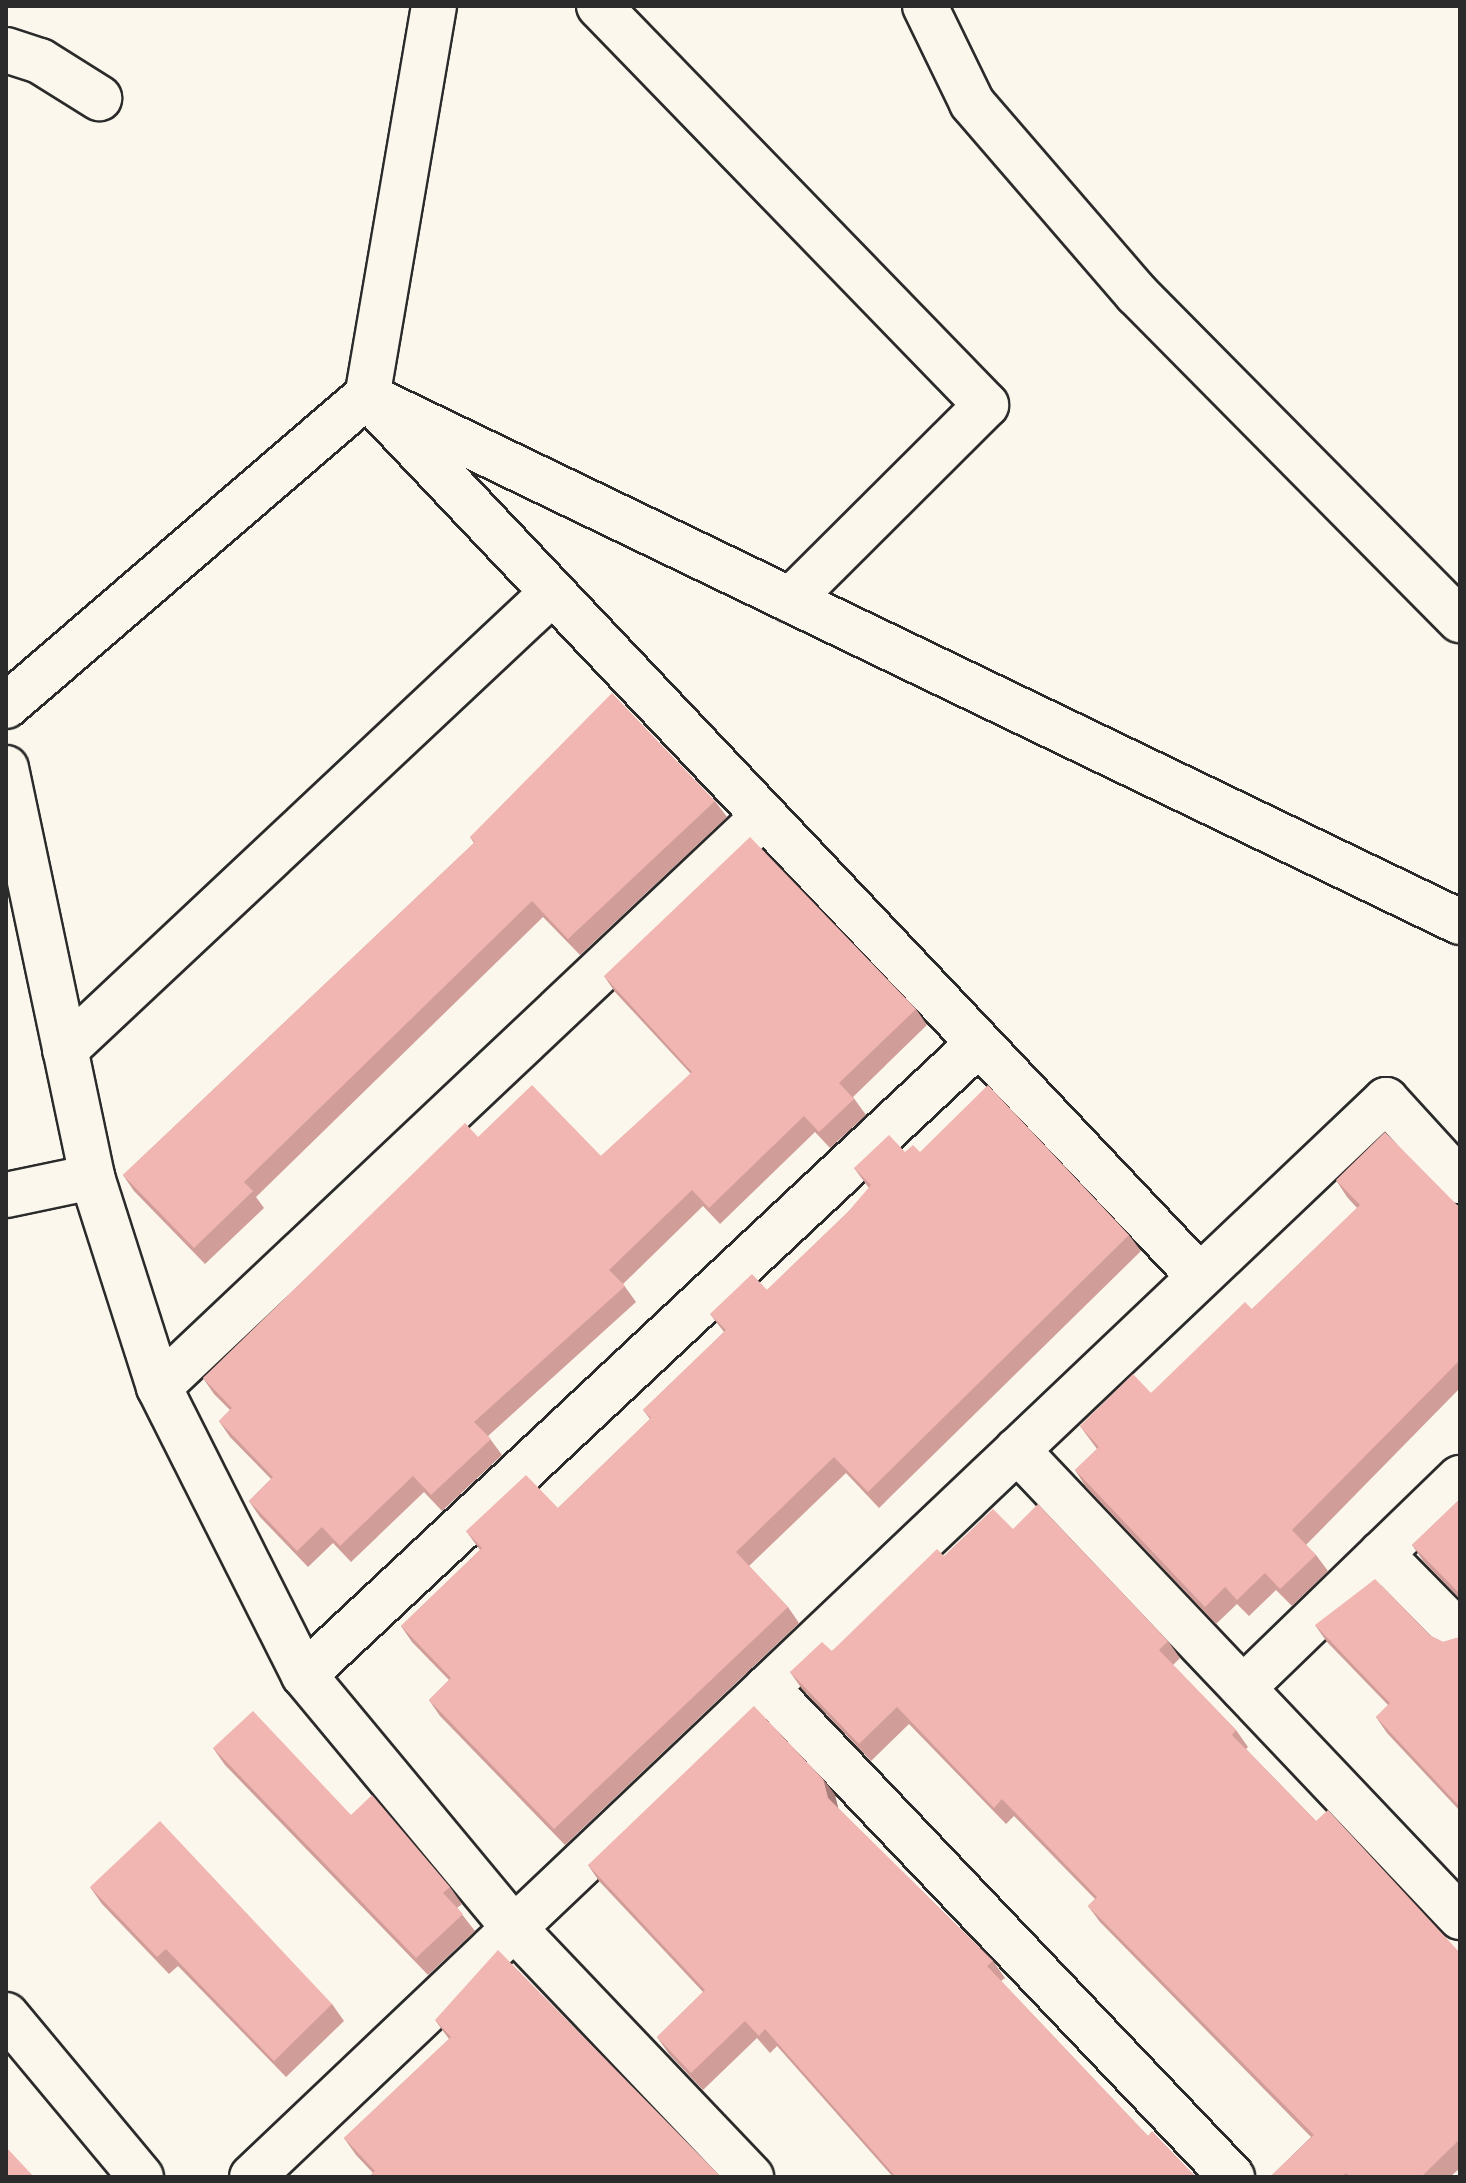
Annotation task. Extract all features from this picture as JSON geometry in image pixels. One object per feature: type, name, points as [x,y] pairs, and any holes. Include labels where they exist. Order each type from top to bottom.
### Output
[{"type":"street","points":[[6,706],[367,396],[434,6]]},
{"type":"street","points":[[599,6],[986,405],[790,600]]},
{"type":"street","points":[[925,6],[972,103],[1137,294],[1460,620]]},
{"type":"street","points":[[6,50],[40,61],[99,98]]},
{"type":"street","points":[[367,396],[977,1045],[1200,1277]]},
{"type":"street","points":[[367,396],[1460,922]]},
{"type":"street","points":[[65,1050],[552,593]]},
{"type":"street","points":[[6,768],[92,1177],[159,1387],[304,1675],[514,1928],[751,2177]]},
{"type":"street","points":[[159,1387],[763,817]]},
{"type":"street","points":[[304,1675],[977,1045]]},
{"type":"street","points":[[252,2177],[1386,1100],[1460,1181]]},
{"type":"street","points":[[6,1195],[92,1177]]},
{"type":"street","points":[[1017,1450],[1460,1917]]},
{"type":"street","points":[[1243,1688],[1460,1478]]},
{"type":"street","points":[[1381,1554],[1460,1634]]},
{"type":"street","points":[[767,1688],[1232,2177]]},
{"type":"street","points":[[6,2015],[141,2177]]},
{"type":"building","points":[[612,693],[715,801],[568,939],[532,901],[244,1182],[253,1191],[194,1248],[123,1175],[475,842],[470,837]]},
{"type":"building","points":[[750,837],[916,1009],[839,1083],[854,1099],[819,1132],[804,1116],[709,1208],[692,1190],[609,1270],[625,1286],[474,1422],[491,1439],[431,1495],[413,1476],[340,1546],[322,1527],[297,1551],[249,1501],[273,1477],[219,1421],[232,1408],[203,1378],[465,1123],[478,1137],[532,1085],[601,1156],[692,1072],[604,976]]},
{"type":"building","points":[[988,1085],[1129,1235],[868,1492],[834,1457],[736,1552],[788,1607],[554,1829],[429,1700],[451,1678],[401,1626],[482,1548],[466,1531],[526,1475],[558,1508],[651,1418],[643,1410],[726,1330],[710,1314],[752,1274],[767,1290],[849,1211],[871,1185],[854,1168],[889,1135],[905,1152],[913,1145],[920,1152]]},
{"type":"building","points":[[1385,1132],[1460,1208],[1460,1360],[1292,1530],[1316,1555],[1280,1589],[1265,1573],[1237,1600],[1225,1587],[1205,1607],[1075,1470],[1099,1447],[1080,1426],[1133,1374],[1151,1393],[1245,1302],[1252,1309],[1360,1205],[1336,1180]]},
{"type":"building","points":[[1460,1499],[1460,1594],[1412,1545]]},
{"type":"building","points":[[1038,1504],[1168,1641],[1159,1650],[1236,1730],[1232,1735],[1316,1821],[1328,1810],[1460,1953],[1460,2139],[1421,2177],[1351,2177],[1346,2173],[1342,2177],[1270,2177],[1314,2135],[1088,1906],[1097,1897],[1002,1799],[994,1808],[897,1707],[859,1744],[790,1672],[822,1642],[832,1651],[937,1549],[944,1556],[993,1509],[1013,1529]]},
{"type":"building","points":[[1375,1579],[1431,1636],[1443,1642],[1460,1637],[1460,1807],[1376,1717],[1390,1703],[1315,1625]]},
{"type":"building","points":[[754,1706],[823,1779],[828,1798],[993,1961],[987,1966],[1148,2136],[1152,2131],[1196,2177],[896,2177],[765,2029],[759,2036],[745,2021],[691,2073],[657,2037],[705,1990],[588,1865]]},
{"type":"building","points":[[253,1711],[351,1815],[372,1795],[450,1887],[443,1893],[463,1914],[416,1958],[213,1748]]},
{"type":"building","points":[[160,1821],[332,2004],[274,2061],[166,1949],[157,1957],[90,1887]]},
{"type":"building","points":[[498,1950],[721,2177],[368,2177],[375,2171],[344,2138],[451,2037],[435,2020]]},
{"type":"building","points":[[6,2147],[34,2177],[6,2177]]}]
